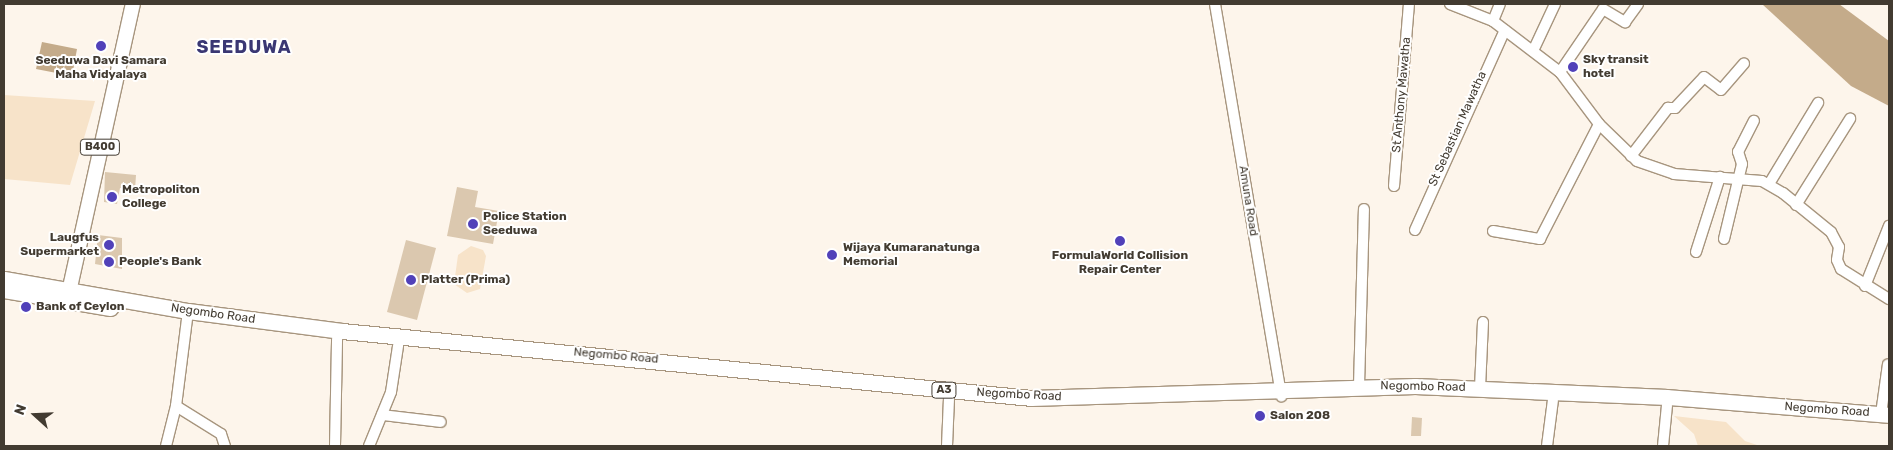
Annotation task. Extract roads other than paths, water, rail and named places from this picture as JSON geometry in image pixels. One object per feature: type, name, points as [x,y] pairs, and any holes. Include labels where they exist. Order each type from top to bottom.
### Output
[{"type":"highway","name":"Negombo Road","points":[[4,280],[68,296]]},
{"type":"highway","name":"Negombo Road","points":[[4,290],[68,296],[337,339],[398,346],[1029,407],[1105,406],[1359,386],[1480,388],[1886,417]]},
{"type":"highway","name":"Negombo Road","points":[[187,315],[1031,398],[1124,398],[1281,393],[1414,393],[1886,417]]},
{"type":"main road","name":"B400","points":[[68,296],[134,4]]},
{"type":"street","name":"Amuna Road","points":[[1215,4],[1281,393]]},
{"type":"street","name":"St Anthony Mawatha","points":[[1394,186],[1409,4]]},
{"type":"street","points":[[1450,4],[1493,21],[1560,72],[1599,124],[1631,156],[1674,174],[1720,177],[1769,184],[1832,232],[1839,247],[1837,260],[1841,269],[1865,286],[1889,299]]},
{"type":"street","points":[[1493,21],[1500,4]]},
{"type":"street","points":[[1533,51],[1555,4]]},
{"type":"street","points":[[1560,72],[1603,9],[1625,22],[1638,4]]},
{"type":"street","name":"St Sebastian Mawatha","points":[[1415,230],[1505,30]]},
{"type":"street","points":[[1631,156],[1668,108],[1675,108],[1704,77],[1722,90],[1744,64]]},
{"type":"street","points":[[1769,184],[1818,103]]},
{"type":"street","points":[[1796,205],[1850,119]]},
{"type":"street","points":[[1724,239],[1739,180],[1742,160],[1738,152],[1754,121]]},
{"type":"street","points":[[1493,231],[1540,239],[1599,124]]},
{"type":"street","points":[[1696,252],[1720,177]]},
{"type":"street","points":[[1359,386],[1364,209]]},
{"type":"street","points":[[1865,286],[1889,226]]},
{"type":"street","points":[[166,446],[176,406],[187,315]]},
{"type":"street","points":[[1480,388],[1483,322]]},
{"type":"street","points":[[335,446],[337,339]]},
{"type":"street","points":[[369,446],[391,392],[398,346]]},
{"type":"street","points":[[1886,417],[1888,364]]},
{"type":"street","points":[[947,446],[949,399]]},
{"type":"street","points":[[1547,446],[1553,400]]},
{"type":"street","points":[[1663,446],[1667,405]]},
{"type":"street","points":[[176,406],[221,434],[225,446]]},
{"type":"street","points":[[382,415],[441,422]]},
{"type":"place","name":"Seeduwa Davi Samara Maha Vidyalaya","points":[[101,46]]},
{"type":"place","name":"Sky transit hotel","points":[[1573,67]]},
{"type":"place","name":"Metropoliton College","points":[[112,197]]},
{"type":"place","name":"Police Station Seeduwa","points":[[473,224]]},
{"type":"place","name":"FormulaWorld Collision Repair Center","points":[[1120,241]]},
{"type":"place","name":"Laugfus Supermarket","points":[[109,245]]},
{"type":"place","name":"Wijaya Kumaranatunga Memorial","points":[[832,255]]},
{"type":"place","name":"People's Bank","points":[[109,262]]},
{"type":"place","name":"Platter (Prima)","points":[[411,280]]},
{"type":"place","name":"Bank of Ceylon","points":[[26,307]]},
{"type":"place","name":"Salon 208","points":[[1260,416]]},
{"type":"district","name":"SEEDUWA","points":[[244,47]]}]
